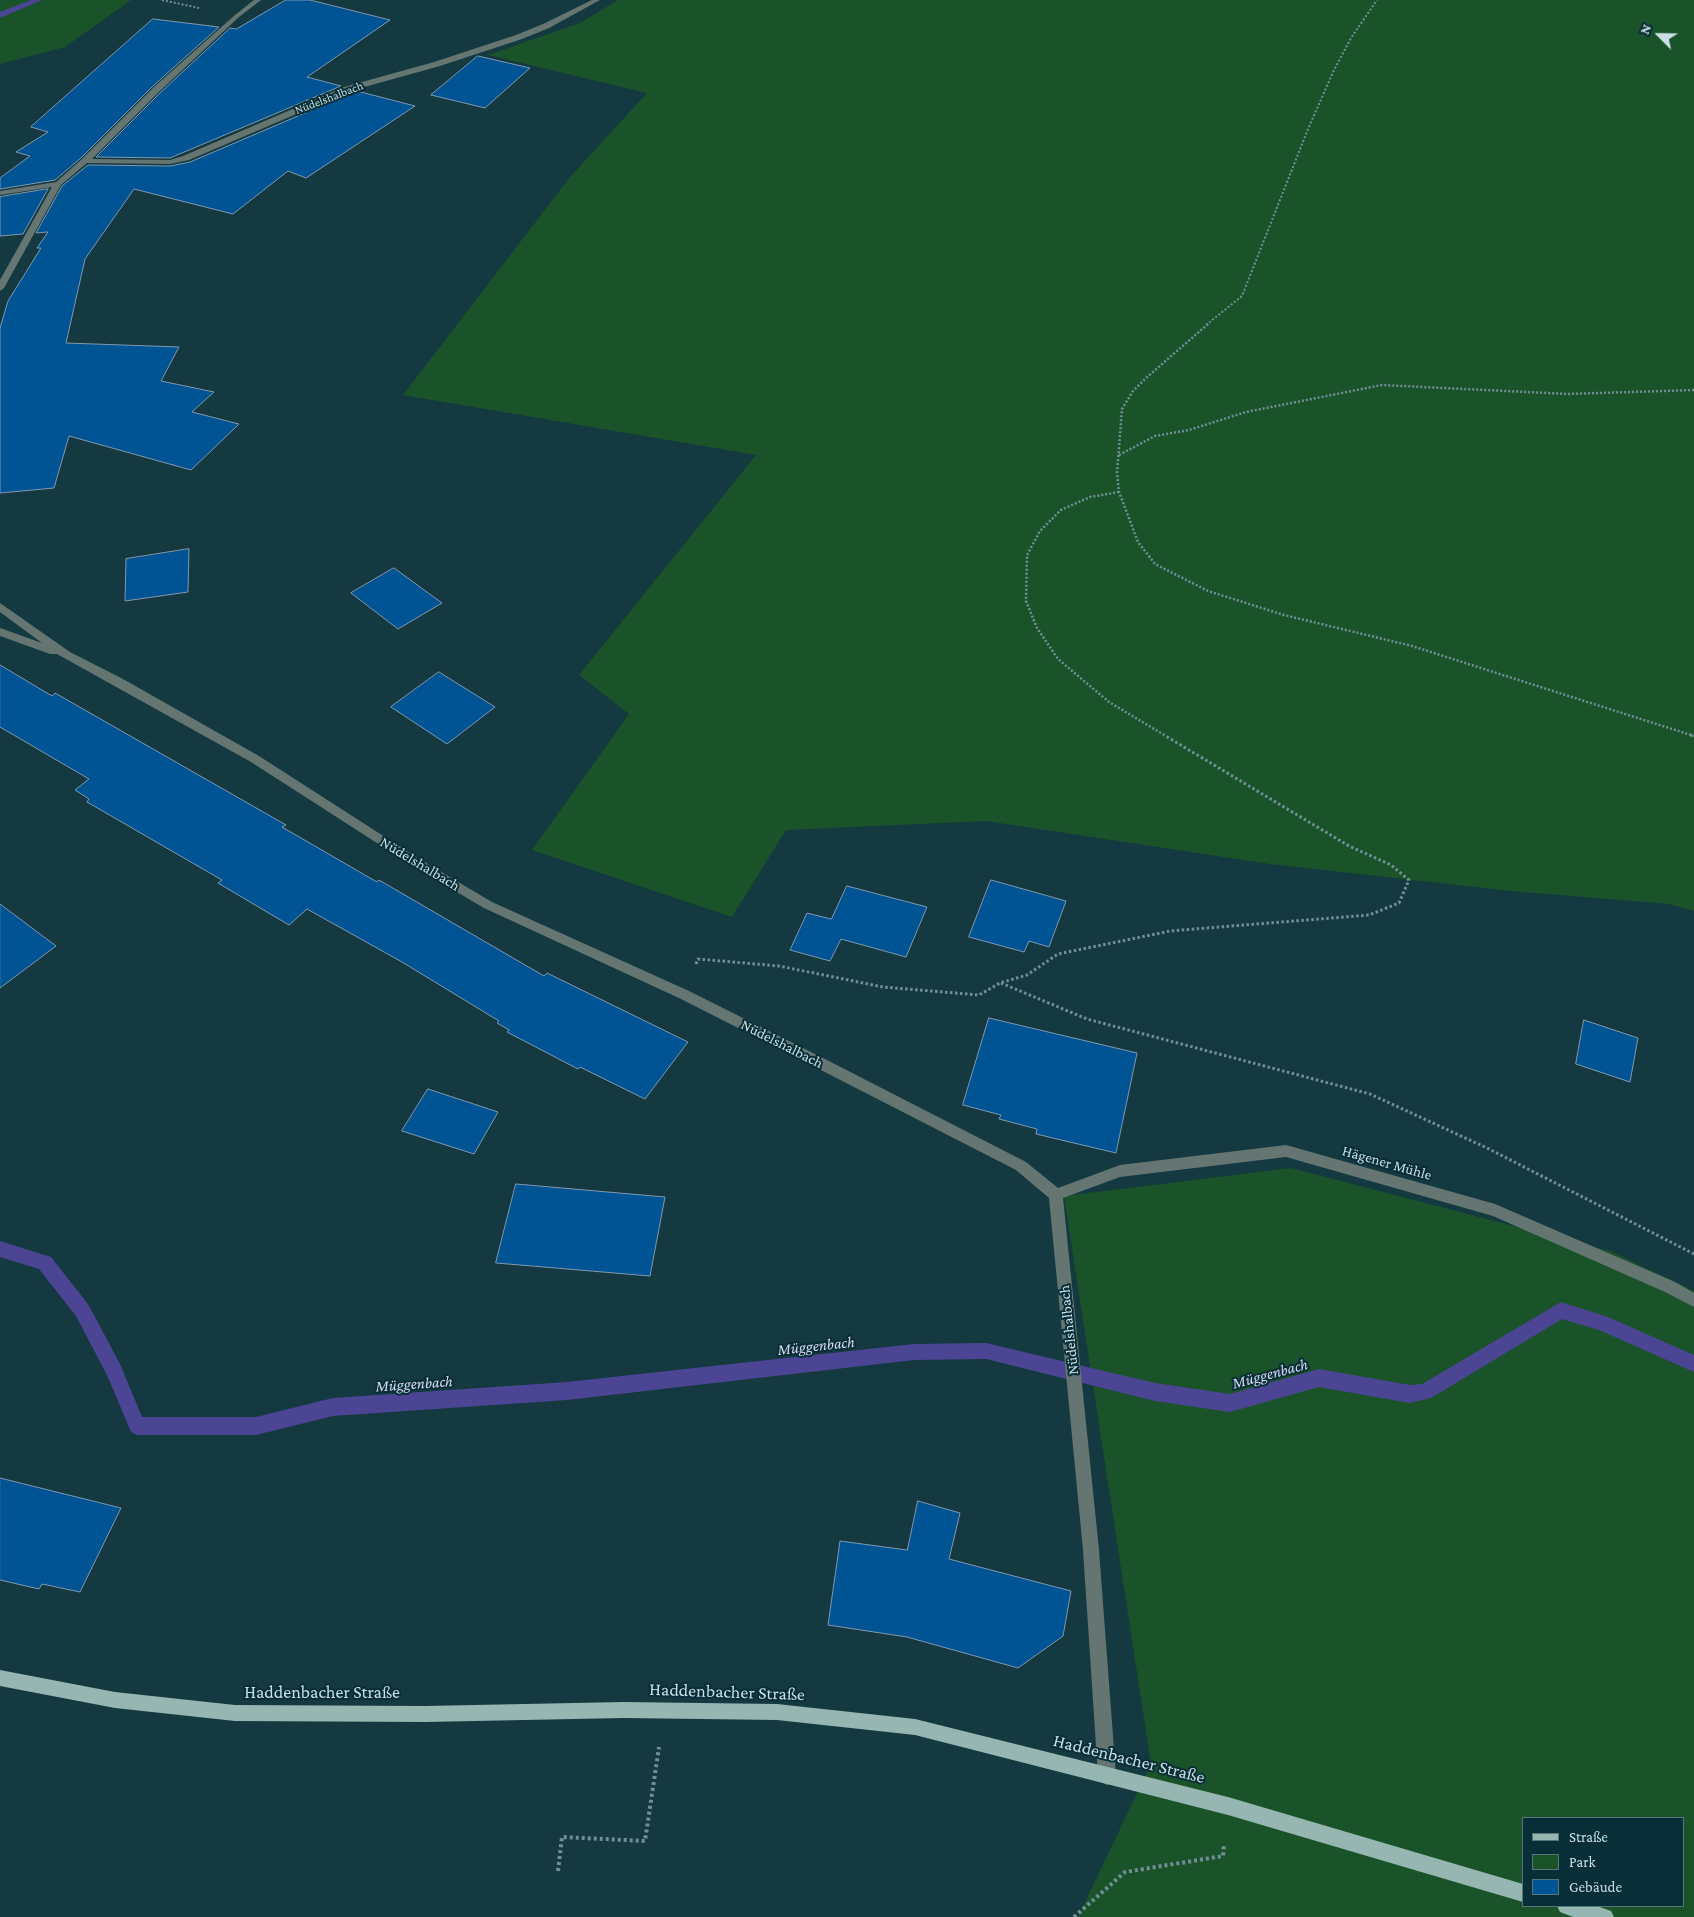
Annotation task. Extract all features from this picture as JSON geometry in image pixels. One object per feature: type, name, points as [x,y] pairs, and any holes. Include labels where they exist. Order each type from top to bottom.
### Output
[{"type":"main road","name":"Haddenbacher Straße","points":[[0,1678],[115,1700],[235,1713],[425,1714],[624,1710],[777,1712],[915,1727],[1228,1806],[1522,1893]]},
{"type":"main road","points":[[1570,1907],[1605,1917]]},
{"type":"street","points":[[0,288],[58,184],[85,161],[157,90],[237,16],[258,0]]},
{"type":"street","name":"Nüdelshalbach","points":[[85,161],[170,162],[186,158],[347,88],[437,64],[519,37],[546,26],[597,0]]},
{"type":"street","points":[[0,192],[58,184]]},
{"type":"street","name":"Nüdelshalbach","points":[[0,607],[66,655],[119,682],[255,758],[404,855],[488,905],[685,995],[818,1062],[1021,1166],[1056,1195],[1091,1550],[1107,1776]]},
{"type":"street","points":[[0,632],[66,655]]},
{"type":"street","name":"Hägener Mühle","points":[[1056,1195],[1120,1171],[1286,1152],[1495,1210],[1670,1287],[1694,1300]]},
{"type":"path","points":[[1377,0],[1351,38],[1334,70],[1308,129],[1242,296],[1190,338],[1133,390],[1122,409],[1117,473],[1120,492],[1138,542],[1156,564],[1208,591],[1284,615],[1412,646],[1694,736]]},
{"type":"path","points":[[1119,454],[1156,436],[1189,430],[1246,412],[1382,385],[1568,394],[1694,390]]},
{"type":"path","points":[[698,959],[779,966],[883,987],[979,995],[1000,983],[1026,974],[1058,954],[1170,931],[1369,915],[1399,903],[1408,880],[1391,865],[1349,846],[1109,702],[1058,659],[1037,628],[1026,601],[1028,555],[1040,530],[1061,510],[1090,497],[1120,492]]},
{"type":"path","points":[[1000,983],[1087,1018],[1370,1094],[1487,1148],[1694,1254]]},
{"type":"path","points":[[558,1871],[562,1837],[644,1841],[665,1712]]},
{"type":"path","points":[[1074,1917],[1125,1872],[1223,1856]]},
{"type":"green space","points":[[0,0],[131,0],[65,47],[0,64]]},
{"type":"green space","points":[[618,0],[1694,0],[1694,911],[1669,904],[1511,891],[1270,864],[986,821],[786,830],[732,917],[532,850],[629,714],[579,675],[756,455],[403,395],[570,177],[647,93],[488,55],[580,23]]},
{"type":"green space","points":[[1291,1168],[1610,1251],[1694,1291],[1694,1917],[1078,1917],[1151,1764],[1064,1196]]},
{"type":"building","points":[[286,0],[310,0],[390,20],[307,77],[341,86],[170,158],[96,157],[161,92],[230,28],[236,29]]},
{"type":"building","points":[[153,19],[219,27],[153,86],[81,158],[55,180],[0,189],[0,178],[30,156],[16,152],[48,132],[31,127]]},
{"type":"building","points":[[478,56],[530,68],[485,108],[431,95]]},
{"type":"building","points":[[357,91],[415,106],[306,178],[288,171],[233,214],[134,189],[85,259],[66,343],[179,347],[161,381],[214,392],[192,412],[239,424],[191,470],[69,436],[54,488],[0,493],[0,328],[8,301],[41,248],[37,248],[48,232],[36,233],[62,186],[88,165],[170,166],[190,162]]},
{"type":"building","points":[[48,189],[23,234],[0,236],[0,197]]},
{"type":"building","points":[[189,549],[188,592],[125,601],[126,559]]},
{"type":"building","points":[[394,568],[442,603],[398,629],[351,593]]},
{"type":"building","points":[[0,665],[52,696],[55,693],[286,825],[282,827],[377,882],[379,880],[544,976],[547,973],[688,1042],[645,1099],[580,1067],[578,1069],[507,1032],[509,1030],[497,1023],[499,1021],[402,962],[307,909],[289,925],[218,883],[222,880],[87,802],[89,799],[75,790],[89,779],[0,727]]},
{"type":"building","points":[[439,672],[495,707],[447,744],[391,707]]},
{"type":"building","points":[[991,880],[1066,901],[1049,947],[1029,941],[1024,952],[969,937]]},
{"type":"building","points":[[847,886],[927,907],[906,957],[841,939],[830,961],[790,950],[807,913],[831,919]]},
{"type":"building","points":[[0,904],[56,946],[0,988]]},
{"type":"building","points":[[989,1018],[1137,1053],[1116,1153],[1036,1134],[1037,1129],[999,1119],[1001,1115],[963,1105]]},
{"type":"building","points":[[1584,1020],[1638,1038],[1630,1082],[1576,1064]]},
{"type":"building","points":[[428,1089],[498,1112],[474,1154],[402,1131]]},
{"type":"building","points":[[516,1184],[665,1197],[650,1276],[496,1263]]},
{"type":"building","points":[[0,1478],[121,1508],[80,1592],[42,1584],[39,1589],[0,1580]]},
{"type":"building","points":[[918,1501],[960,1513],[949,1559],[1071,1591],[1063,1636],[1018,1668],[907,1637],[828,1625],[840,1541],[907,1550]]},
{"type":"waterway","points":[[0,15],[38,0]]},
{"type":"waterway","name":"Müggenbach","points":[[0,1249],[45,1263],[82,1310],[114,1370],[137,1426],[256,1426],[333,1407],[567,1391],[914,1352],[986,1351],[1155,1392],[1230,1403],[1319,1378],[1410,1394],[1425,1392],[1561,1310],[1602,1323],[1694,1364]]}]
